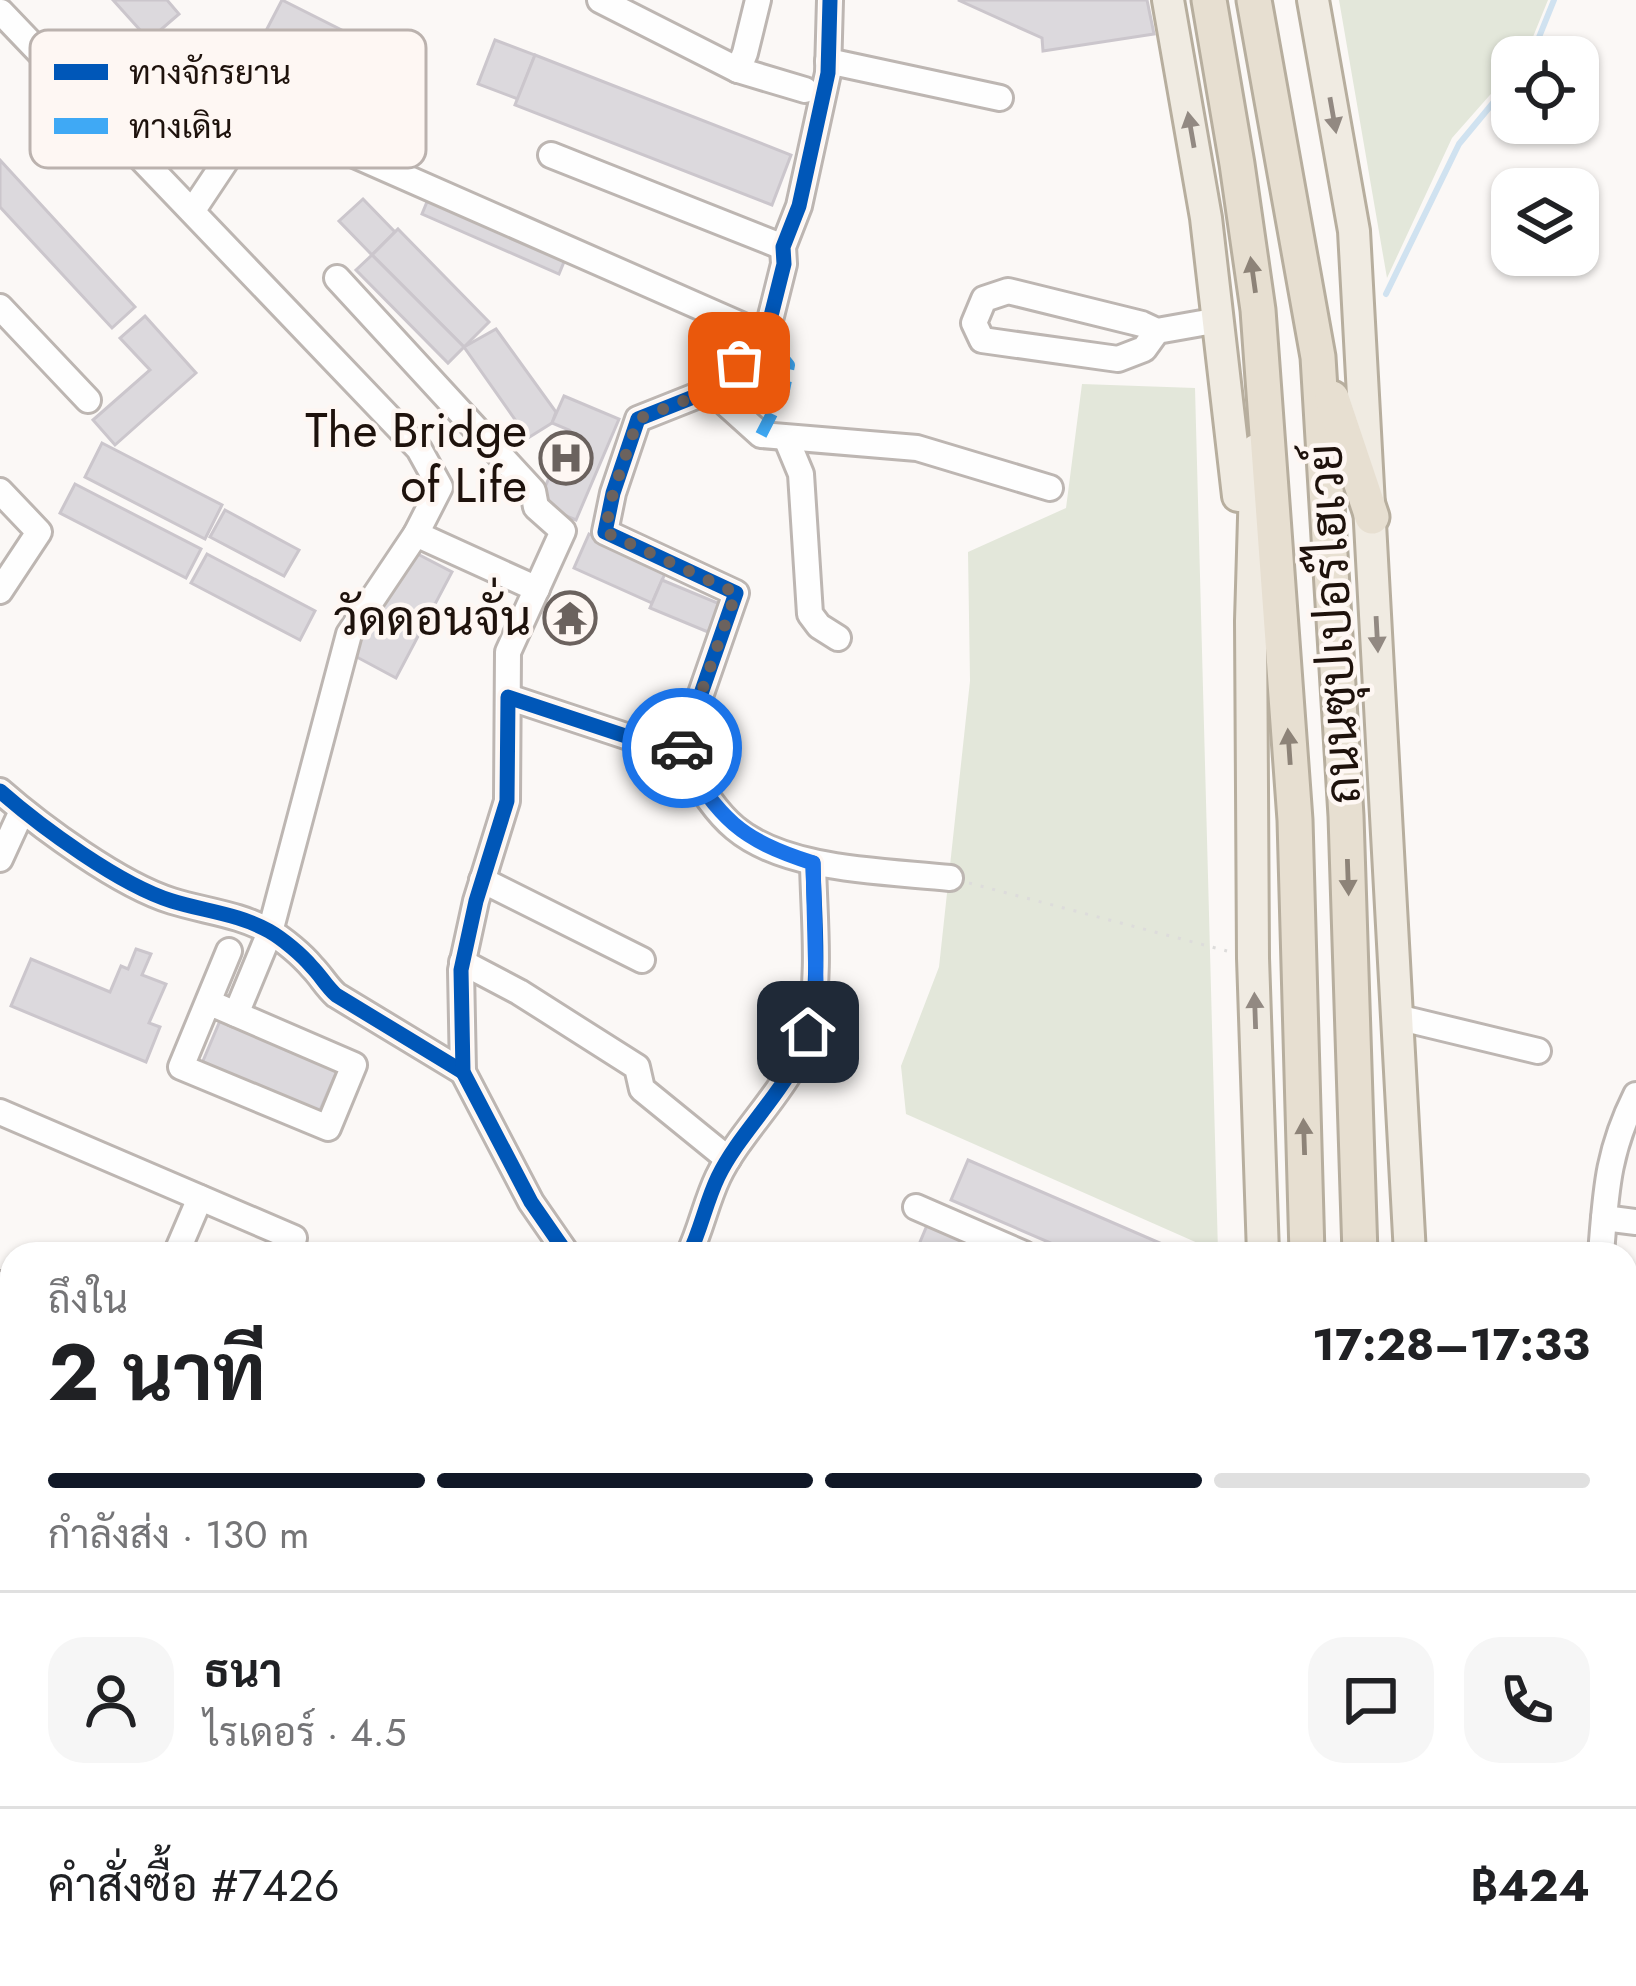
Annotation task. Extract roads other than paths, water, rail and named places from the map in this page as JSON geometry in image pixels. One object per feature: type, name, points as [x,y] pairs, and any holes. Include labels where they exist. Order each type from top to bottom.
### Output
[{"type":"highway","points":[[1186,0],[1237,164]]},
{"type":"highway","name":"ถนนซุปเปอร์ไฮเวย์","points":[[1209,0],[1258,310],[1295,820],[1307,1242]]},
{"type":"highway","name":"ถนนซุปเปอร์ไฮเวย์","points":[[1254,0],[1318,357],[1346,816],[1360,1242]]},
{"type":"highway","points":[[1318,357],[1372,518]]},
{"type":"main road","points":[[1168,0],[1206,218],[1251,621]]},
{"type":"main road","points":[[1312,0],[1354,231],[1409,1242]]},
{"type":"main road","points":[[1259,338],[1251,621],[1253,958],[1263,1242]]},
{"type":"street","points":[[600,0],[738,70],[805,90]]},
{"type":"street","points":[[738,70],[758,0]]},
{"type":"street","points":[[605,532],[638,419],[711,390],[766,336],[784,263],[783,247],[799,206],[828,73],[830,0]]},
{"type":"street","points":[[1,12],[30,42]]},
{"type":"street","points":[[828,61],[1000,98]]},
{"type":"street","points":[[551,155],[783,247]]},
{"type":"street","points":[[152,168],[419,449],[440,487],[416,534],[350,634],[270,932],[236,1014]]},
{"type":"street","points":[[193,210],[221,168]]},
{"type":"street","points":[[382,168],[766,336]]},
{"type":"street","points":[[337,278],[533,491],[536,507],[563,531],[605,532],[736,593],[680,754]]},
{"type":"street","points":[[1157,332],[1144,349],[1118,358],[982,340],[974,322],[984,299],[1008,292],[1142,324],[1157,332],[1219,320]]},
{"type":"street","points":[[0,307],[88,400]]},
{"type":"street","points":[[711,390],[761,435],[917,448],[1050,488]]},
{"type":"street","points":[[786,437],[801,474],[810,614],[838,638]]},
{"type":"street","points":[[0,490],[39,532],[0,591]]},
{"type":"street","points":[[558,1242],[531,1202],[463,1072],[462,962],[507,801],[508,652],[563,531]]},
{"type":"street","points":[[416,534],[537,589]]},
{"type":"street","points":[[508,697],[680,754],[704,793],[736,830],[780,853],[813,863],[950,878]]},
{"type":"street","points":[[0,791],[22,811],[147,892],[270,932],[312,966],[336,995],[463,1072]]},
{"type":"street","points":[[3,843],[22,811]]},
{"type":"street","points":[[694,1242],[728,1159],[794,1064],[808,1032],[816,982],[813,863]]},
{"type":"street","points":[[482,880],[642,961]]},
{"type":"street","points":[[208,1002],[354,1065],[328,1128],[181,1067],[229,951]]},
{"type":"street","points":[[462,962],[519,992],[637,1067],[642,1089],[728,1159]]},
{"type":"street","points":[[1397,1017],[1538,1051]]},
{"type":"street","points":[[1602,1242],[1604,1190],[1615,1146],[1636,1095]]},
{"type":"street","points":[[0,1112],[294,1238]]},
{"type":"street","points":[[181,1242],[200,1198]]},
{"type":"street","points":[[916,1207],[978,1242]]},
{"type":"street","points":[[1604,1218],[1636,1222]]},
{"type":"waterway","points":[[1539,36],[1554,0]]},
{"type":"waterway","points":[[1386,294],[1459,144],[1491,105]]},
{"type":"place","name":"The Bridge of Life","points":[[566,458]]},
{"type":"place","name":"วัดดอนจั่น","points":[[570,618]]}]
